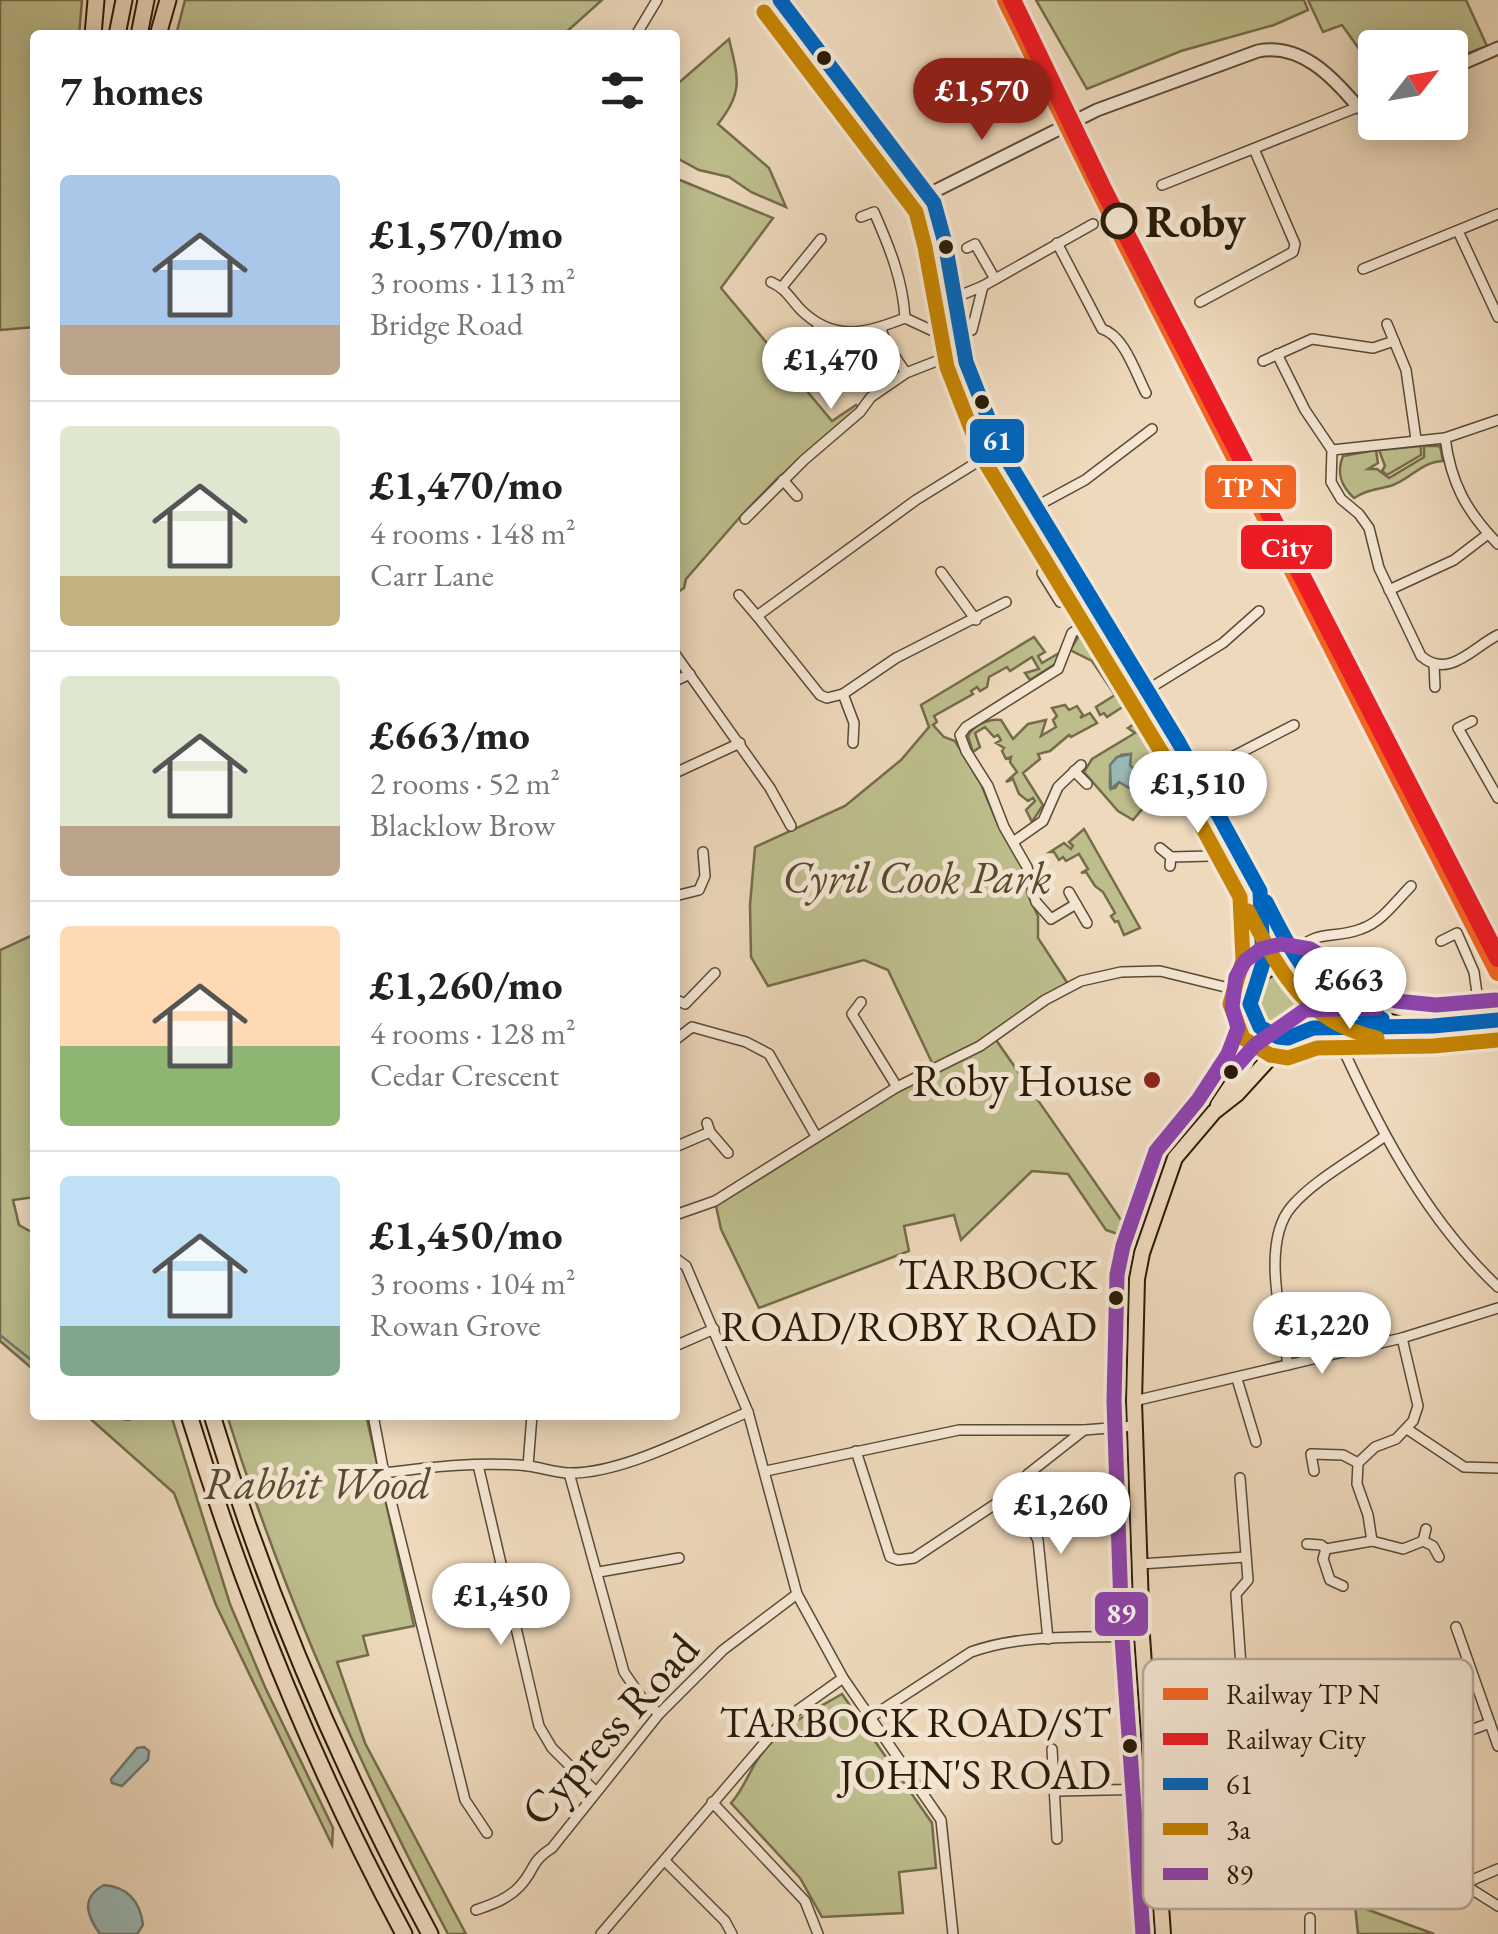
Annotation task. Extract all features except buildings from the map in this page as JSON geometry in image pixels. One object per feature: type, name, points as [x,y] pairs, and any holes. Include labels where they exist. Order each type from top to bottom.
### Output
[{"type":"highway","points":[[93,30],[96,0]]},
{"type":"highway","points":[[117,30],[124,0]]},
{"type":"highway","points":[[140,30],[146,0]]},
{"type":"highway","points":[[159,30],[168,0]]},
{"type":"highway","points":[[191,1420],[247,1590],[286,1686],[356,1842],[404,1934]]},
{"type":"highway","points":[[214,1420],[269,1582],[313,1692],[378,1834],[430,1934]]},
{"type":"main road","points":[[780,0],[929,194],[939,216],[975,390],[993,452],[1035,507],[1147,690],[1294,954],[1346,1009],[1410,1026]]},
{"type":"main road","points":[[1260,891],[1264,946],[1250,1004],[1260,1026],[1278,1037],[1298,1036]]},
{"type":"main road","points":[[1255,982],[1274,966],[1305,968]]},
{"type":"main road","points":[[1214,1112],[1268,1060],[1312,1028],[1324,1008],[1320,984]]},
{"type":"main road","points":[[1312,1028],[1498,1020]]},
{"type":"main road","points":[[1144,1659],[1134,1401],[1134,1308],[1142,1253],[1175,1158],[1214,1112],[1246,1064],[1260,1026]]},
{"type":"main road","points":[[1161,1909],[1163,1934]]},
{"type":"street","points":[[639,30],[657,0]]},
{"type":"street","points":[[1468,62],[1498,48]]},
{"type":"street","points":[[929,194],[1097,110],[1208,68],[1272,49],[1311,62],[1358,107],[1162,186]]},
{"type":"street","points":[[1200,302],[1293,252],[1294,244],[1254,149]]},
{"type":"street","points":[[861,218],[874,212],[894,257],[906,318]]},
{"type":"street","points":[[1362,270],[1498,214]]},
{"type":"street","points":[[954,298],[983,286],[1093,224]]},
{"type":"street","points":[[1458,231],[1498,317]]},
{"type":"street","points":[[782,287],[821,238]]},
{"type":"street","points":[[967,248],[976,244],[995,278]]},
{"type":"street","points":[[1057,244],[1102,329],[1118,340],[1146,393]]},
{"type":"street","points":[[771,282],[782,287],[818,324],[852,332],[880,329],[906,318],[933,331],[965,329],[983,286]]},
{"type":"street","points":[[806,358],[818,324]]},
{"type":"street","points":[[1387,324],[1409,382],[1416,438]]},
{"type":"street","points":[[880,329],[906,373]]},
{"type":"street","points":[[1263,360],[1312,339],[1373,348],[1394,341]]},
{"type":"street","points":[[1277,354],[1305,410],[1332,450],[1330,482],[1368,528],[1379,568],[1416,649],[1434,664],[1453,664],[1498,635]]},
{"type":"street","points":[[745,519],[860,412],[871,397],[906,373],[950,355],[968,420],[993,452],[916,500],[757,616]]},
{"type":"street","points":[[1332,450],[1416,438],[1445,438],[1498,420]]},
{"type":"street","points":[[1035,507],[1085,480],[1152,429]]},
{"type":"street","points":[[1445,438],[1454,485],[1467,509],[1498,544]]},
{"type":"street","points":[[784,480],[797,496]]},
{"type":"street","points":[[1388,590],[1454,560],[1488,534]]},
{"type":"street","points":[[1066,558],[1042,573],[1060,602],[1084,587]]},
{"type":"street","points":[[942,572],[976,620]]},
{"type":"street","points":[[739,595],[820,695],[827,698],[843,694],[896,658],[1006,602]]},
{"type":"street","points":[[1147,690],[1223,644],[1259,611]]},
{"type":"street","points":[[1076,904],[1051,919],[1036,902],[1027,868],[960,734],[1058,669],[1072,633],[1100,614]]},
{"type":"street","points":[[680,661],[770,788],[791,826]]},
{"type":"street","points":[[1434,664],[1435,687]]},
{"type":"street","points":[[680,679],[690,674]]},
{"type":"street","points":[[843,694],[854,723],[853,743]]},
{"type":"street","points":[[1472,721],[1458,728],[1498,798]]},
{"type":"street","points":[[1197,775],[1294,725]]},
{"type":"street","points":[[680,771],[740,744]]},
{"type":"street","points":[[1014,842],[1043,821],[1054,793],[1078,768],[1087,784]]},
{"type":"street","points":[[1160,848],[1170,861],[1210,856],[1234,842]]},
{"type":"street","points":[[680,895],[699,890],[705,876],[704,852]]},
{"type":"street","points":[[1294,954],[1308,938],[1360,930],[1377,921],[1411,886]]},
{"type":"street","points":[[1069,892],[1087,923]]},
{"type":"street","points":[[1440,940],[1457,933],[1474,972],[1481,1022]]},
{"type":"street","points":[[680,1213],[715,1201],[898,1087],[980,1046],[1045,1000],[1081,981],[1139,970],[1160,972],[1229,988],[1250,1004]]},
{"type":"street","points":[[686,1004],[716,972]]},
{"type":"street","points":[[1229,988],[1255,982]]},
{"type":"street","points":[[680,1001],[686,1004]]},
{"type":"street","points":[[861,1002],[852,1014],[898,1087]]},
{"type":"street","points":[[686,1004],[692,1027]]},
{"type":"street","points":[[1346,1009],[1340,1028],[1342,1049],[1386,1136],[1462,1253],[1498,1287]]},
{"type":"street","points":[[680,1036],[692,1027]]},
{"type":"street","points":[[692,1027],[746,1042],[769,1054],[816,1136]]},
{"type":"street","points":[[680,1144],[709,1128],[728,1152]]},
{"type":"street","points":[[1288,1364],[1274,1260],[1289,1208],[1386,1136]]},
{"type":"street","points":[[680,1261],[686,1266],[748,1412],[797,1594],[844,1678],[941,1820],[952,1934]]},
{"type":"street","points":[[1134,1401],[1402,1338],[1498,1308]]},
{"type":"street","points":[[680,1344],[714,1329]]},
{"type":"street","points":[[1372,1541],[1368,1514],[1357,1484],[1358,1463],[1375,1447],[1396,1440],[1407,1430],[1418,1406],[1402,1338]]},
{"type":"street","points":[[1237,1379],[1256,1442]]},
{"type":"street","points":[[384,1473],[478,1465],[528,1466],[569,1473],[634,1461],[748,1412]]},
{"type":"street","points":[[374,1420],[466,1800],[487,1833]]},
{"type":"street","points":[[528,1466],[532,1420]]},
{"type":"street","points":[[766,1471],[959,1430],[1135,1426]]},
{"type":"street","points":[[856,1451],[890,1556],[898,1560],[914,1558],[1012,1493],[1028,1474],[1084,1430]]},
{"type":"street","points":[[1407,1430],[1464,1467],[1498,1468]]},
{"type":"street","points":[[1314,1471],[1312,1454],[1343,1455],[1358,1463]]},
{"type":"street","points":[[478,1465],[538,1726],[552,1748],[595,1791]]},
{"type":"street","points":[[569,1473],[624,1672],[660,1714]]},
{"type":"street","points":[[1240,1478],[1248,1580],[1236,1594],[1241,1659]]},
{"type":"street","points":[[1012,1493],[1038,1540],[1048,1639]]},
{"type":"street","points":[[1423,1541],[1426,1529]]},
{"type":"street","points":[[1307,1544],[1326,1549],[1372,1541],[1403,1549],[1423,1541],[1433,1546],[1439,1557]]},
{"type":"street","points":[[1326,1549],[1323,1558],[1330,1580],[1343,1586]]},
{"type":"street","points":[[1140,1564],[1246,1556]]},
{"type":"street","points":[[599,1572],[679,1558]]},
{"type":"street","name":"Cypress Road","points":[[476,1910],[500,1902],[523,1884],[535,1859],[552,1848],[660,1714],[723,1650],[797,1594]]},
{"type":"street","points":[[1456,1628],[1467,1659]]},
{"type":"street","points":[[871,1717],[970,1652],[988,1646],[1048,1639],[1142,1636]]},
{"type":"street","points":[[1473,1675],[1498,1746]]},
{"type":"street","points":[[601,1934],[784,1720],[844,1678]]},
{"type":"street","points":[[1473,1728],[1490,1722]]},
{"type":"street","points":[[1052,1749],[1057,1838]]},
{"type":"street","points":[[1056,1792],[1143,1794]]},
{"type":"street","points":[[712,1802],[805,1901],[818,1934]]},
{"type":"street","points":[[665,1861],[725,1921],[732,1934]]},
{"type":"street","points":[[1473,1879],[1498,1868]]},
{"type":"street","points":[[1473,1891],[1498,1906]]},
{"type":"street","points":[[1310,1918],[1310,1934]]},
{"type":"green space","points":[[0,0],[82,0],[79,30],[30,30],[30,327],[0,330]]},
{"type":"green space","points":[[185,0],[602,0],[569,30],[177,30]]},
{"type":"green space","points":[[1036,0],[1304,0],[1308,10],[1274,25],[1181,51],[1087,89]]},
{"type":"green space","points":[[1308,0],[1466,0],[1487,46],[1468,53],[1468,30],[1358,30],[1358,47],[1342,25],[1323,32]]},
{"type":"green space","points":[[729,39],[737,84],[732,103],[718,124],[769,168],[786,207],[751,192],[729,177],[699,170],[680,160],[680,82]]},
{"type":"green space","points":[[680,180],[773,218],[721,288],[832,421],[856,405],[859,409],[777,479],[686,579],[680,591]]},
{"type":"green space","points":[[1421,446],[1421,455],[1387,475],[1382,471],[1385,466],[1379,450]]},
{"type":"green space","points":[[1424,446],[1440,446],[1443,461],[1354,498],[1343,484],[1343,456],[1376,450],[1378,463],[1368,469],[1377,469],[1389,478],[1424,457]]},
{"type":"green space","points":[[1093,628],[1100,631],[1150,718],[1162,724],[1193,781],[1193,792],[1171,798],[1166,794],[1149,801],[1133,820],[1118,811],[1084,772],[1092,759],[1135,733],[1128,728],[1134,724],[1124,706],[1107,717],[1104,713],[1100,715],[1096,707],[1115,695],[1092,661],[1070,650],[1080,634]],"holes":[[[1131,754],[1130,765],[1146,782],[1138,788],[1119,782],[1110,788],[1110,772],[1121,755]]]},
{"type":"green space","name":"Cyril Cook Park","points":[[1034,637],[1045,652],[1038,656],[1042,663],[1059,653],[1055,664],[1030,680],[1025,673],[1039,669],[1032,657],[1010,671],[1007,667],[989,677],[987,687],[980,691],[977,687],[971,691],[973,694],[934,716],[937,722],[933,725],[944,737],[955,741],[981,784],[998,825],[1022,864],[1028,895],[1038,916],[1038,938],[1070,987],[994,1037],[1135,1240],[1106,1230],[1068,1174],[1032,1171],[961,1240],[954,1215],[904,1226],[909,1251],[759,1308],[721,1229],[715,1201],[935,1069],[888,970],[864,960],[768,986],[751,957],[755,847],[845,806],[901,760],[929,727],[921,705]]},
{"type":"green space","points":[[1065,705],[1069,710],[1077,706],[1083,715],[1080,718],[1090,713],[1097,723],[1038,754],[1040,759],[1023,773],[1043,805],[1032,822],[1026,810],[1035,801],[1019,794],[1013,779],[1006,782],[1017,772],[1011,757],[1006,759],[1004,748],[996,743],[1001,740],[998,735],[994,737],[985,727],[975,733],[980,747],[973,752],[968,736],[982,724],[1001,720],[1013,739],[1028,724],[1046,720],[1041,736],[1056,727],[1053,720],[1057,716],[1052,708]]},
{"type":"green space","points":[[1084,829],[1140,928],[1124,935],[1111,916],[1115,913],[1103,892],[1086,872],[1081,873],[1088,869],[1079,854],[1066,861],[1050,852],[1064,843],[1071,849],[1069,842]]},
{"type":"green space","points":[[30,936],[30,1198],[13,1200],[19,1225],[30,1231],[30,1367],[0,1341],[0,950]]},
{"type":"green space","points":[[1287,971],[1308,980],[1317,1001],[1308,1022],[1287,1031],[1266,1022],[1257,1001],[1266,980]]},
{"type":"green space","points":[[92,1420],[173,1420],[230,1604],[333,1828],[332,1845],[216,1605],[174,1493]]},
{"type":"green space","name":"Rabbit Wood","points":[[229,1420],[367,1420],[414,1626],[363,1636],[368,1655],[337,1662],[365,1743],[466,1934],[448,1934],[384,1808],[298,1615]]},
{"type":"green space","points":[[842,1694],[932,1823],[936,1868],[899,1872],[903,1913],[822,1917],[800,1878],[731,1803],[778,1735]]},
{"type":"green space","points":[[1355,1909],[1366,1909],[1434,1934],[1358,1934]]},
{"type":"water","points":[[1131,754],[1130,765],[1146,782],[1131,789],[1119,782],[1111,789],[1110,765],[1117,757]]},
{"type":"water","points":[[137,1748],[149,1751],[148,1760],[122,1786],[112,1783],[111,1779]]},
{"type":"water","points":[[104,1885],[126,1892],[136,1902],[143,1925],[137,1934],[100,1934],[95,1927],[89,1901]]},
{"type":"waterway","points":[[0,1335],[30,1359]]},
{"type":"transit line","name":"61","points":[[780,0],[934,203],[966,362],[1000,448],[1179,743],[1260,891],[1263,963],[1250,1004],[1260,1027],[1288,1038],[1313,1028],[1433,1026],[1498,1020]]},
{"type":"transit line","points":[[1006,0],[1126,244],[1498,972]]},
{"type":"transit line","name":"3a","points":[[764,12],[916,212],[947,367],[982,457],[1162,753],[1240,897],[1243,960],[1230,1004],[1243,1038],[1270,1055],[1288,1058],[1317,1048],[1433,1046],[1498,1040]]},
{"type":"transit line","name":"61","points":[[1266,902],[1310,976],[1340,1002],[1382,1019]]},
{"type":"transit line","name":"3a","points":[[1248,911],[1284,974],[1313,1007],[1331,1020],[1377,1038]]},
{"type":"transit line","name":"89","points":[[1143,1934],[1122,1637],[1114,1401],[1117,1275],[1156,1151],[1198,1100],[1228,1054],[1238,1028],[1232,1007],[1236,977],[1245,961],[1261,949],[1281,944],[1310,949],[1323,957],[1355,991],[1396,1001],[1436,1005],[1496,1000]]},
{"type":"transit line","name":"89","points":[[1231,1072],[1255,1045],[1305,1010],[1377,1008]]},
{"type":"rail line","name":"City","points":[[1012,0],[1102,187],[1498,958]]},
{"type":"place","name":"Roby","points":[[1119,221]]},
{"type":"place","name":"Roby House","points":[[1152,1080]]},
{"type":"place","name":"TARBOCK ROAD/ROBY ROAD","points":[[1116,1298]]},
{"type":"place","name":"TARBOCK ROAD/ST JOHN'S ROAD","points":[[1130,1746]]}]
